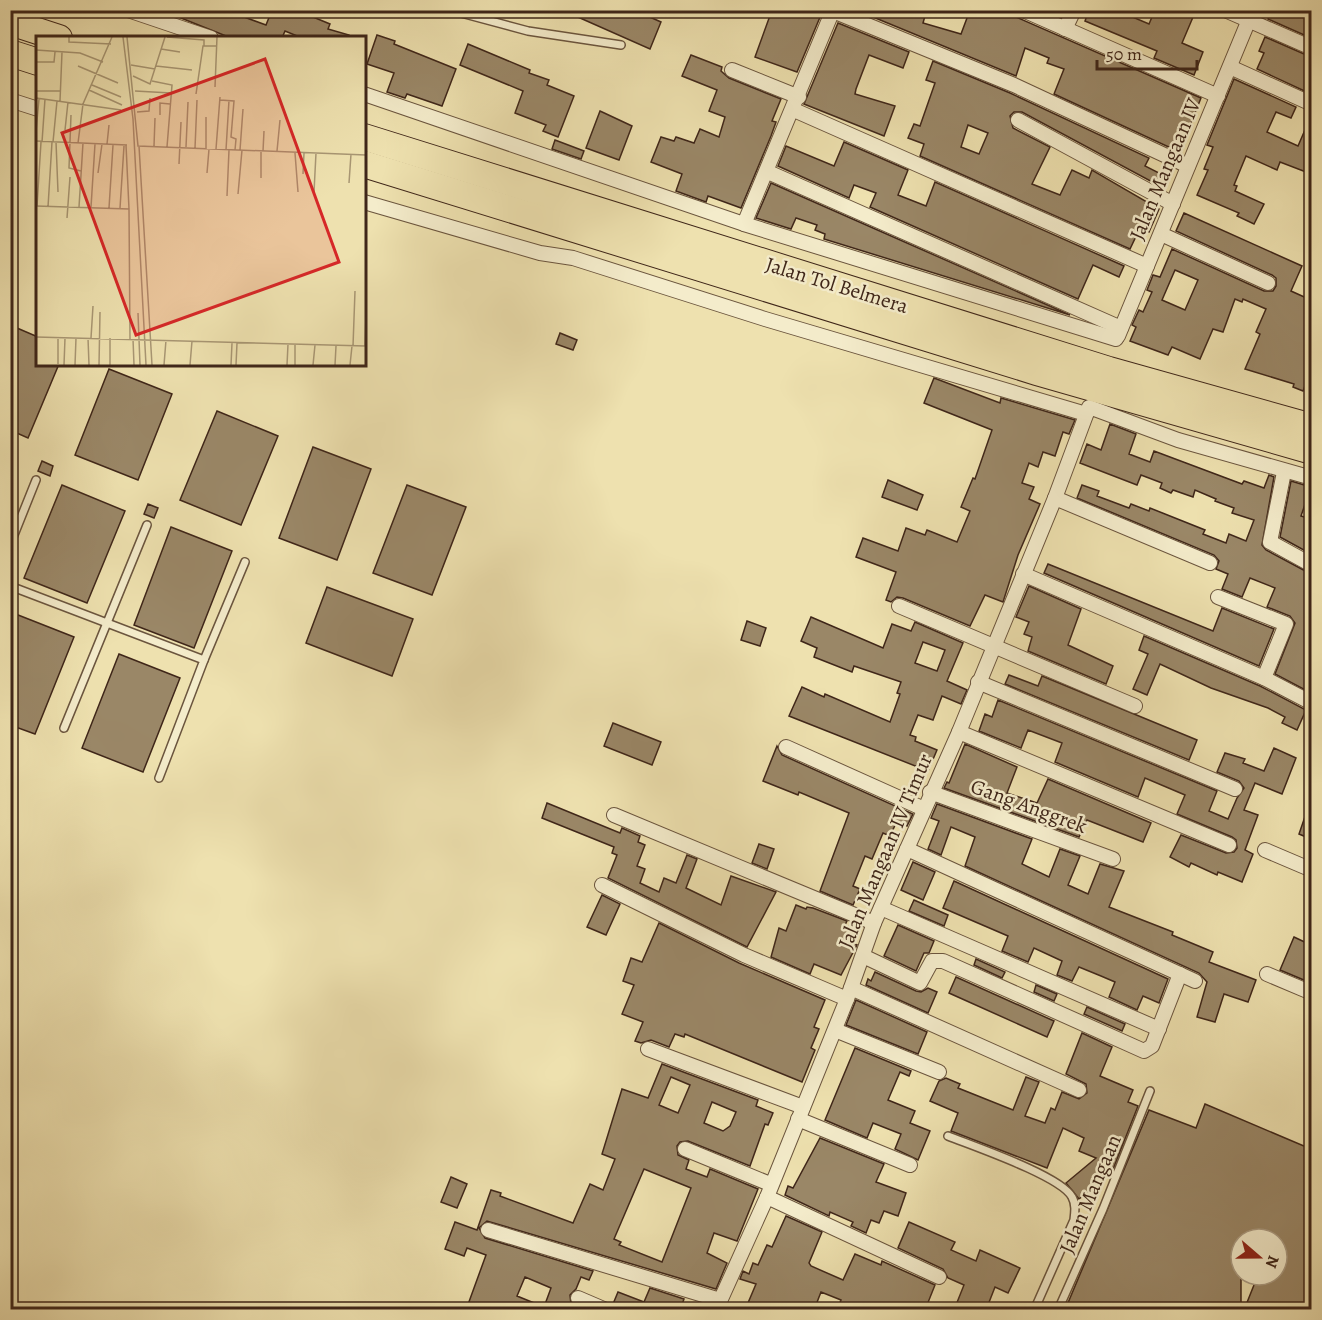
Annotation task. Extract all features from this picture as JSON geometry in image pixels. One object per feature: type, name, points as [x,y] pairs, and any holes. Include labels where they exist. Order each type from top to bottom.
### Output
[{"type":"highway","points":[[10,22],[53,36]]},
{"type":"highway","points":[[10,53],[36,61]]},
{"type":"highway","name":"Jalan Tol Belmera","points":[[366,137],[1098,367],[1311,427]]},
{"type":"highway","name":"Jalan Tol Belmera","points":[[366,165],[1037,372],[1311,451]]},
{"type":"street","points":[[128,10],[205,36]]},
{"type":"street","points":[[1023,10],[1218,96]]},
{"type":"street","points":[[1065,29],[1074,10]]},
{"type":"street","points":[[1225,10],[1251,16],[1311,48]]},
{"type":"street","points":[[744,224],[768,172],[833,11],[1014,85],[1188,166]]},
{"type":"street","name":"Jalan Mangaan IV","points":[[1117,337],[1251,16]]},
{"type":"street","points":[[1230,67],[1311,104]]},
{"type":"street","points":[[732,70],[796,104],[1147,266]]},
{"type":"street","points":[[366,95],[744,224],[1117,337]]},
{"type":"street","points":[[10,100],[36,108]]},
{"type":"street","points":[[1018,120],[1173,204]]},
{"type":"street","points":[[768,172],[1117,337]]},
{"type":"street","points":[[366,203],[540,253],[573,258],[775,322],[1088,410],[1178,440],[1311,478]]},
{"type":"street","points":[[1161,234],[1268,283]]},
{"type":"street","name":"Jalan Mangaan IV Timur","points":[[718,1305],[769,1191],[835,1030],[874,923],[930,792],[959,732],[993,644],[1055,498],[1088,410]]},
{"type":"street","points":[[1284,472],[1270,542],[1311,565]]},
{"type":"street","points":[[1055,498],[1210,563]]},
{"type":"street","points":[[1023,574],[1264,678],[1311,704]]},
{"type":"street","points":[[1218,597],[1286,624],[1264,678]]},
{"type":"street","points":[[899,606],[1135,706]]},
{"type":"street","points":[[978,682],[1235,789]]},
{"type":"street","points":[[959,732],[1229,845]]},
{"type":"street","points":[[786,747],[924,809]]},
{"type":"street","name":"Gang Anggrek","points":[[930,792],[1113,859]]},
{"type":"street","points":[[614,816],[874,923]]},
{"type":"street","points":[[907,849],[1195,981]]},
{"type":"street","points":[[1265,850],[1311,870]]},
{"type":"street","points":[[602,885],[744,955],[849,994],[1079,1090]]},
{"type":"street","points":[[881,908],[1159,1029]]},
{"type":"street","points":[[863,956],[920,983],[932,961],[943,960],[1144,1051],[1152,1046],[1180,974]]},
{"type":"street","points":[[1267,974],[1311,993]]},
{"type":"street","points":[[835,1030],[939,1072]]},
{"type":"street","points":[[648,1049],[800,1113],[910,1165]]},
{"type":"street","points":[[685,1149],[939,1277]]},
{"type":"street","points":[[488,1230],[718,1305]]},
{"type":"street","points":[[578,1298],[606,1310]]},
{"type":"lane","points":[[450,10],[528,31],[621,45]]},
{"type":"lane","points":[[10,545],[36,480]]},
{"type":"lane","points":[[64,728],[147,525]]},
{"type":"lane","points":[[159,778],[204,660],[245,562]]},
{"type":"lane","points":[[10,586],[204,660]]},
{"type":"lane","name":"Jalan Mangaan","points":[[1058,1310],[1103,1209],[1150,1090]]},
{"type":"lane","name":"Jalan Mangaan","points":[[948,1136],[1046,1177],[1072,1197],[1076,1211],[1074,1220],[1036,1306]]},
{"type":"lane","points":[[1023,1310],[1036,1306],[1046,1310]]},
{"type":"building","points":[[161,10],[225,10],[266,25],[272,10],[296,10],[330,24],[328,29],[349,35],[297,36],[285,31],[283,36],[226,36]]},
{"type":"building","points":[[562,10],[634,10],[661,22],[650,49]]},
{"type":"building","points":[[772,10],[823,10],[797,72],[755,57]]},
{"type":"building","points":[[856,10],[910,10],[925,16],[923,23],[961,34],[970,10],[1000,10],[1201,98],[1189,128],[1183,125],[1173,149],[1054,94],[1064,69],[1047,63],[1049,58],[1025,48],[1016,76]]},
{"type":"building","points":[[1089,10],[1116,10],[1149,24],[1155,10],[1196,10],[1182,43],[1203,52],[1194,75],[1154,58],[1157,51],[1085,21]]},
{"type":"building","points":[[1271,10],[1311,10],[1311,38],[1268,19]]},
{"type":"building","points":[[838,23],[909,52],[903,68],[869,55],[856,89],[855,94],[895,106],[884,136],[804,104]]},
{"type":"building","points":[[377,35],[456,69],[442,106],[407,94],[405,98],[387,92],[394,73],[367,64]]},
{"type":"building","points":[[1265,37],[1311,57],[1311,94],[1257,69],[1264,53],[1259,51]]},
{"type":"building","points":[[468,44],[530,70],[529,73],[549,80],[547,85],[574,96],[558,137],[543,131],[546,125],[515,113],[523,91],[460,65]]},
{"type":"building","points":[[691,55],[722,67],[721,71],[729,78],[781,99],[772,121],[776,122],[771,136],[741,208],[708,196],[706,202],[676,191],[682,174],[651,162],[661,137],[674,141],[676,137],[694,143],[700,129],[719,137],[725,117],[709,111],[717,90],[682,76]]},
{"type":"building","points":[[933,61],[1010,93],[1149,158],[1145,166],[1161,174],[1156,184],[1022,112],[1014,112],[1010,116],[1013,128],[1050,147],[1032,184],[1060,195],[1072,170],[1089,178],[1092,170],[1159,209],[1149,232],[1140,228],[1130,249],[920,156],[924,144],[908,138],[914,124],[920,126],[935,83],[926,80]],"holes":[[[968,125],[988,133],[979,154],[961,147]]]},
{"type":"building","points":[[1234,79],[1296,107],[1291,118],[1276,112],[1267,132],[1298,146],[1311,116],[1311,158],[1306,172],[1280,162],[1277,170],[1246,156],[1234,185],[1237,186],[1235,191],[1264,204],[1254,224],[1237,216],[1239,213],[1197,195],[1208,170],[1204,169],[1213,147],[1207,145]]},
{"type":"building","points":[[600,111],[632,126],[619,160],[586,148]]},
{"type":"building","points":[[555,140],[584,151],[581,159],[552,149]]},
{"type":"building","points":[[844,142],[908,170],[898,195],[926,206],[935,182],[1124,266],[1119,277],[1093,265],[1078,299],[870,207],[876,193],[854,185],[849,198],[778,166],[786,146],[834,166]]},
{"type":"building","points":[[771,183],[1070,315],[824,239],[825,234],[815,230],[817,225],[796,218],[791,229],[756,218]]},
{"type":"building","points":[[1184,213],[1302,266],[1291,291],[1311,300],[1311,388],[1305,386],[1303,391],[1293,387],[1294,384],[1245,369],[1260,334],[1256,332],[1266,309],[1243,299],[1242,302],[1235,299],[1223,332],[1213,329],[1200,359],[1172,347],[1168,355],[1130,341],[1136,327],[1132,325],[1139,310],[1143,312],[1152,292],[1147,290],[1153,275],[1160,277],[1172,249],[1264,291],[1273,291],[1276,286],[1276,278],[1272,275],[1176,231]],"holes":[[[1175,270],[1198,280],[1185,310],[1162,300]]]},
{"type":"building","points":[[10,325],[36,336],[36,366],[58,366],[28,438],[10,430]]},
{"type":"building","points":[[560,333],[577,340],[573,350],[556,344]]},
{"type":"building","points":[[109,369],[172,394],[138,480],[75,455]]},
{"type":"building","points":[[934,378],[1000,403],[1001,398],[1075,420],[1069,434],[1063,432],[1055,456],[1043,452],[1038,467],[1029,463],[1022,483],[1034,487],[1029,499],[1040,504],[1018,555],[1003,602],[985,595],[970,626],[903,598],[897,597],[891,602],[886,600],[896,572],[856,557],[863,538],[898,551],[906,528],[925,535],[927,530],[957,542],[970,511],[961,507],[973,478],[975,479],[992,430],[924,403]]},
{"type":"building","points":[[217,411],[278,436],[241,525],[180,500]]},
{"type":"building","points":[[1110,424],[1136,434],[1129,454],[1150,462],[1154,451],[1242,484],[1244,481],[1264,488],[1269,475],[1274,477],[1262,545],[1266,550],[1311,574],[1311,641],[1306,657],[1311,658],[1311,693],[1275,674],[1295,623],[1290,616],[1267,607],[1275,588],[1250,578],[1242,597],[1222,589],[1228,574],[1216,569],[1219,561],[1214,555],[1077,498],[1082,485],[1099,491],[1097,496],[1129,508],[1131,504],[1149,511],[1150,508],[1205,530],[1203,534],[1226,543],[1229,534],[1246,541],[1254,520],[1232,513],[1234,508],[1215,501],[1216,499],[1195,490],[1193,497],[1173,490],[1171,493],[1160,488],[1162,483],[1141,475],[1137,485],[1080,463],[1087,444],[1101,450]]},
{"type":"building","points":[[313,447],[371,469],[337,560],[279,538]]},
{"type":"building","points":[[42,461],[53,466],[50,476],[38,471]]},
{"type":"building","points":[[888,480],[923,495],[917,510],[882,497]]},
{"type":"building","points":[[1291,481],[1311,487],[1301,516],[1311,519],[1306,539],[1311,541],[1311,554],[1280,537]]},
{"type":"building","points":[[62,485],[125,511],[87,603],[24,578]]},
{"type":"building","points":[[407,485],[466,507],[432,595],[373,573]]},
{"type":"building","points":[[148,504],[158,508],[154,518],[144,514]]},
{"type":"building","points":[[171,527],[232,551],[194,648],[134,625]]},
{"type":"building","points":[[1048,564],[1213,631],[1222,608],[1274,629],[1259,666],[1044,573]]},
{"type":"building","points":[[1029,586],[1081,609],[1068,645],[1113,666],[1106,684],[1028,651],[1032,637],[1024,634],[1029,622],[1016,617]]},
{"type":"building","points":[[327,587],[413,619],[392,676],[306,643]]},
{"type":"building","points":[[13,613],[74,637],[35,734],[10,725],[10,620]]},
{"type":"building","points":[[811,617],[883,648],[892,624],[911,631],[915,622],[963,643],[947,681],[967,690],[961,704],[942,696],[933,720],[918,715],[910,735],[916,737],[915,741],[937,750],[928,771],[789,716],[802,687],[824,697],[825,694],[890,722],[900,694],[897,693],[901,682],[854,666],[852,672],[814,657],[817,648],[801,641]],"holes":[[[923,642],[945,650],[937,671],[915,663]]]},
{"type":"building","points":[[747,621],[766,628],[760,646],[741,640]]},
{"type":"building","points":[[1144,636],[1260,686],[1306,710],[1297,730],[1282,723],[1285,717],[1268,708],[1211,688],[1160,664],[1147,695],[1133,689],[1148,654],[1139,650]]},
{"type":"building","points":[[119,654],[180,678],[143,772],[82,748]]},
{"type":"building","points":[[1009,675],[1038,686],[1042,676],[1197,740],[1189,760],[1005,684]]},
{"type":"building","points":[[998,700],[1217,791],[1209,811],[1228,819],[1244,788],[1239,781],[1217,772],[1225,753],[1245,759],[1243,763],[1264,771],[1274,748],[1296,758],[1282,794],[1255,783],[1244,810],[1258,815],[1245,850],[1253,854],[1242,882],[1218,872],[1217,875],[1191,863],[1189,867],[1170,857],[1181,835],[1226,853],[1234,852],[1237,848],[1236,840],[1232,837],[1177,814],[1185,795],[1145,778],[1138,797],[1055,762],[1062,743],[1028,730],[1021,748],[979,731],[985,714],[992,717]]},
{"type":"building","points":[[613,723],[661,742],[652,765],[604,746]]},
{"type":"building","points":[[965,744],[1017,767],[1007,793],[1037,803],[1048,779],[1151,823],[1143,842],[1087,820],[1079,837],[944,788],[947,782],[949,783]]},
{"type":"building","points":[[777,746],[782,755],[913,814],[907,826],[897,821],[890,836],[883,833],[872,859],[865,856],[853,886],[860,889],[853,905],[820,891],[849,813],[799,792],[798,795],[763,781]]},
{"type":"building","points":[[1311,802],[1311,839],[1299,834]]},
{"type":"building","points":[[547,803],[620,833],[622,828],[640,836],[638,842],[645,845],[637,866],[645,869],[640,883],[659,892],[664,878],[676,883],[687,855],[697,859],[686,888],[721,905],[731,876],[776,892],[747,947],[608,878],[617,855],[612,853],[614,847],[542,818]]},
{"type":"building","points":[[937,804],[1032,839],[1022,864],[1049,877],[1060,849],[1080,856],[1068,885],[1088,894],[1100,864],[1124,871],[1109,907],[1173,932],[1172,935],[1213,952],[1209,962],[1256,980],[1248,1002],[1224,994],[1215,1022],[1197,1017],[1207,982],[1199,973],[965,866],[975,837],[951,827],[941,855],[928,849],[939,821],[931,818]]},
{"type":"building","points":[[759,844],[774,849],[767,869],[752,863]]},
{"type":"building","points":[[913,862],[935,872],[923,900],[901,890]]},
{"type":"building","points":[[954,881],[1168,979],[1159,1003],[1143,996],[1137,1010],[1109,997],[1115,982],[1079,967],[1072,981],[1057,975],[1062,961],[1034,948],[1028,962],[1002,951],[1008,936],[943,908]]},
{"type":"building","points":[[602,895],[620,904],[606,935],[587,927]]},
{"type":"building","points":[[914,900],[948,915],[944,926],[909,911]]},
{"type":"building","points":[[796,905],[806,909],[807,907],[813,908],[847,921],[845,925],[850,927],[844,940],[857,945],[841,975],[814,964],[810,974],[771,957],[779,928],[786,931]]},
{"type":"building","points":[[659,923],[739,963],[825,1000],[814,1027],[819,1029],[811,1048],[815,1050],[802,1082],[685,1034],[684,1037],[675,1034],[669,1047],[651,1040],[641,1043],[635,1041],[643,1022],[622,1014],[634,985],[623,981],[631,958],[642,962]]},
{"type":"building","points":[[898,925],[934,941],[929,953],[924,953],[916,971],[884,956]]},
{"type":"building","points":[[1294,937],[1311,945],[1311,983],[1280,970]]},
{"type":"building","points":[[976,959],[1005,972],[1002,978],[974,965]]},
{"type":"building","points":[[875,972],[916,991],[921,992],[928,988],[937,992],[928,1013],[866,985],[868,979],[871,981]]},
{"type":"building","points":[[956,977],[1054,1021],[1047,1037],[949,993]]},
{"type":"building","points":[[1036,985],[1057,994],[1054,1001],[1034,992]]},
{"type":"building","points":[[856,1000],[927,1032],[918,1054],[846,1025]]},
{"type":"building","points":[[1087,1007],[1125,1024],[1122,1031],[1084,1014]]},
{"type":"building","points":[[1082,1033],[1112,1047],[1100,1076],[1133,1090],[1128,1102],[1138,1106],[1112,1172],[1079,1199],[1066,1183],[1096,1158],[1079,1151],[1084,1138],[1063,1128],[1047,1168],[951,1131],[958,1113],[930,1101],[939,1081],[946,1078],[960,1084],[958,1088],[1013,1110],[1026,1077],[1039,1082],[1025,1116],[1045,1123],[1051,1108],[1055,1110],[1062,1092],[1079,1099],[1087,1093],[1086,1084],[1066,1074]]},
{"type":"building","points":[[855,1048],[911,1071],[909,1076],[900,1072],[888,1100],[915,1111],[910,1123],[930,1131],[918,1160],[895,1149],[901,1134],[873,1123],[867,1138],[825,1120]]},
{"type":"building","points":[[662,1064],[758,1100],[756,1106],[773,1113],[768,1125],[765,1124],[750,1166],[688,1141],[680,1142],[677,1146],[678,1155],[689,1160],[686,1169],[707,1177],[710,1169],[758,1189],[737,1241],[714,1233],[707,1253],[727,1263],[716,1289],[487,1221],[479,1228],[485,1238],[593,1271],[589,1280],[581,1277],[576,1289],[570,1295],[571,1304],[582,1310],[466,1310],[486,1255],[467,1248],[464,1256],[445,1249],[455,1222],[477,1230],[491,1190],[501,1193],[500,1196],[573,1223],[590,1184],[603,1190],[615,1159],[602,1154],[622,1089],[648,1098]],"holes":[[[671,1077],[690,1085],[678,1113],[659,1105]],[[712,1102],[736,1112],[730,1126],[723,1131],[704,1123]],[[644,1169],[691,1188],[662,1262],[619,1245],[621,1242],[614,1239]],[[525,1277],[551,1288],[544,1307],[517,1296]]]},
{"type":"building","points":[[1205,1104],[1311,1149],[1311,1310],[1244,1310],[1253,1287],[1289,1287],[1289,1227],[1229,1227],[1229,1287],[1241,1287],[1241,1310],[1065,1310],[1149,1110],[1196,1128]]},
{"type":"building","points":[[820,1138],[884,1164],[876,1182],[906,1193],[898,1216],[884,1211],[879,1223],[871,1220],[866,1233],[851,1226],[853,1222],[830,1212],[829,1216],[785,1195],[788,1186],[793,1188]]},
{"type":"building","points":[[451,1177],[467,1184],[457,1208],[441,1202]]},
{"type":"building","points":[[786,1216],[822,1232],[809,1263],[811,1266],[843,1280],[855,1254],[881,1265],[882,1261],[935,1285],[925,1310],[837,1310],[841,1300],[821,1292],[814,1310],[751,1310],[752,1305],[748,1303],[756,1284],[740,1279],[743,1271],[749,1274],[753,1263],[758,1265],[767,1245],[772,1247]]},
{"type":"building","points":[[909,1222],[955,1242],[951,1250],[976,1261],[980,1250],[1020,1268],[1008,1293],[995,1287],[986,1310],[954,1310],[964,1285],[948,1278],[943,1269],[898,1248]]},
{"type":"building","points":[[650,1288],[684,1299],[680,1310],[615,1310],[613,1304],[618,1292],[644,1302]]}]
